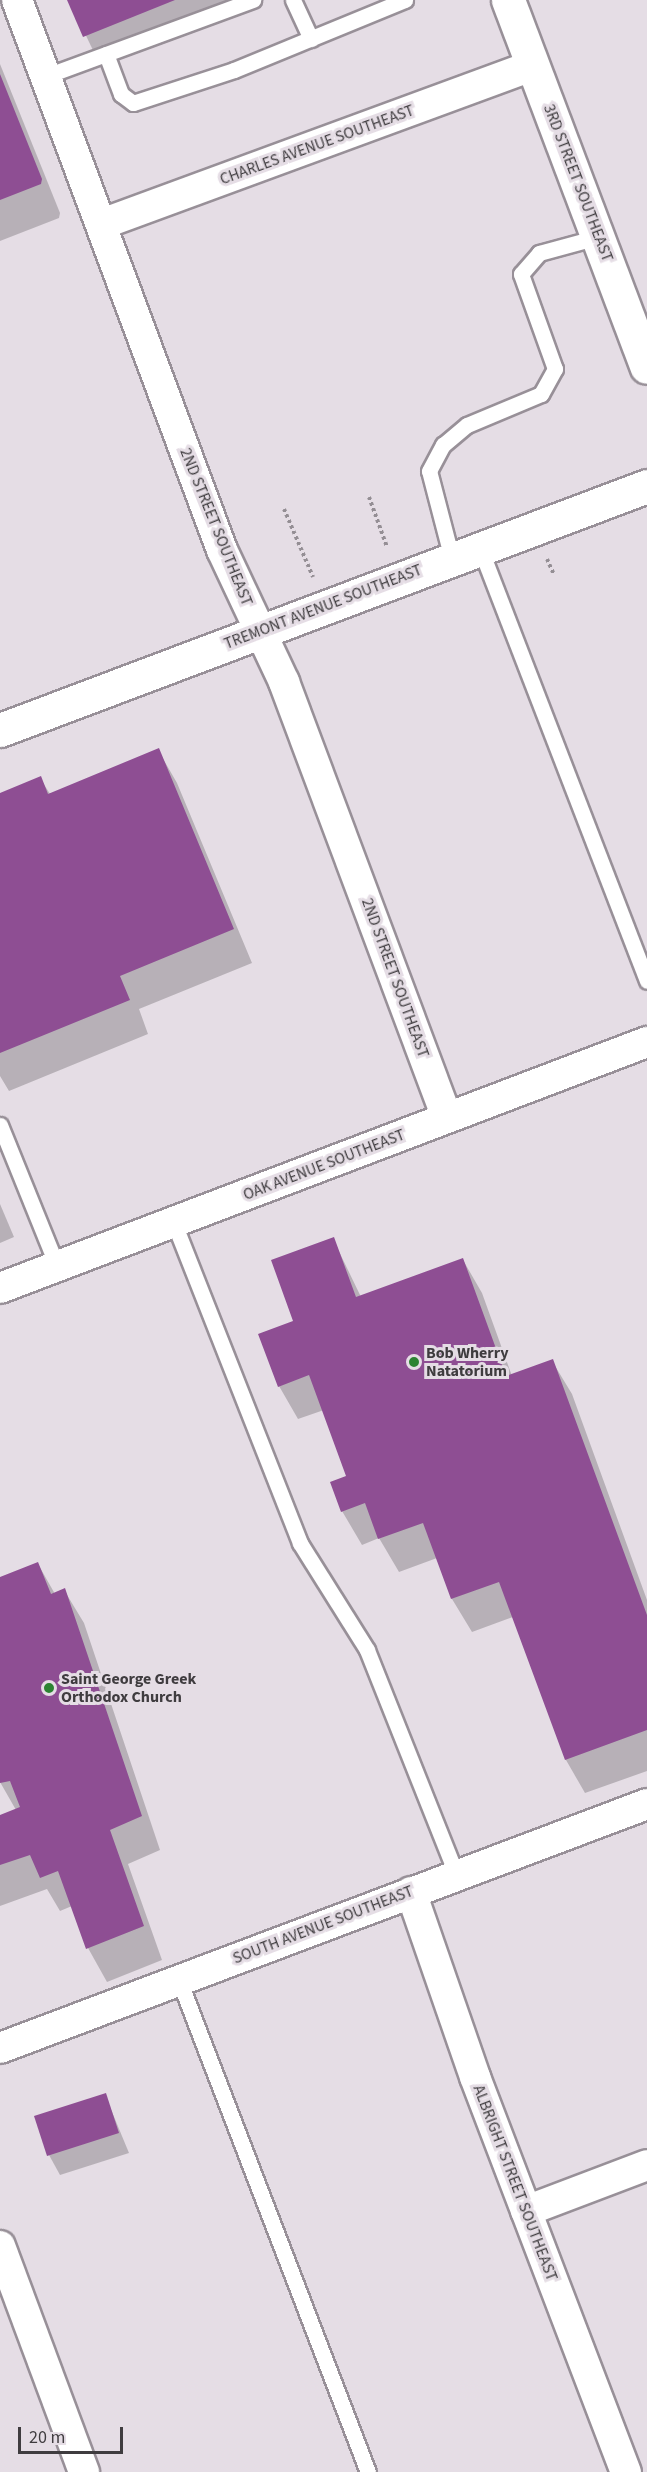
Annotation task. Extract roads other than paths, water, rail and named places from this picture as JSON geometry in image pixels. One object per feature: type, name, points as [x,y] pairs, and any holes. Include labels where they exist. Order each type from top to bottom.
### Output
[{"type":"street","name":"2ND STREET SOUTHEAST","points":[[17,0],[222,550],[284,682],[447,1118]]},
{"type":"street","name":"3RD STREET SOUTHEAST","points":[[508,0],[647,367]]},
{"type":"street","name":"CHARLES AVENUE SOUTHEAST","points":[[102,224],[533,65]]},
{"type":"street","name":"TREMONT AVENUE SOUTHEAST","points":[[0,730],[259,630],[647,486]]},
{"type":"street","name":"OAK AVENUE SOUTHEAST","points":[[0,1288],[647,1042]]},
{"type":"street","name":"SOUTH AVENUE SOUTHEAST","points":[[0,2048],[647,1804]]},
{"type":"street","name":"ALBRIGHT STREET SOUTHEAST","points":[[411,1892],[526,2211],[627,2472]]},
{"type":"street","points":[[526,2211],[647,2165]]},
{"type":"street","points":[[0,2246],[84,2472]]},
{"type":"lane","points":[[46,76],[253,0]]},
{"type":"lane","points":[[292,0],[312,39]]},
{"type":"lane","points":[[105,54],[121,94],[133,103],[234,70],[405,0]]},
{"type":"lane","points":[[598,237],[539,253],[521,274],[555,369],[541,394],[467,425],[443,445],[429,471],[647,981]]},
{"type":"lane","points":[[0,1125],[57,1266]]},
{"type":"lane","points":[[174,1223],[300,1543],[367,1650],[457,1876]]},
{"type":"lane","points":[[179,1980],[368,2472]]},
{"type":"place","name":"Bob Wherry Natatorium","points":[[414,1362]]},
{"type":"place","name":"Saint George Greek Orthodox Church","points":[[49,1688]]}]
